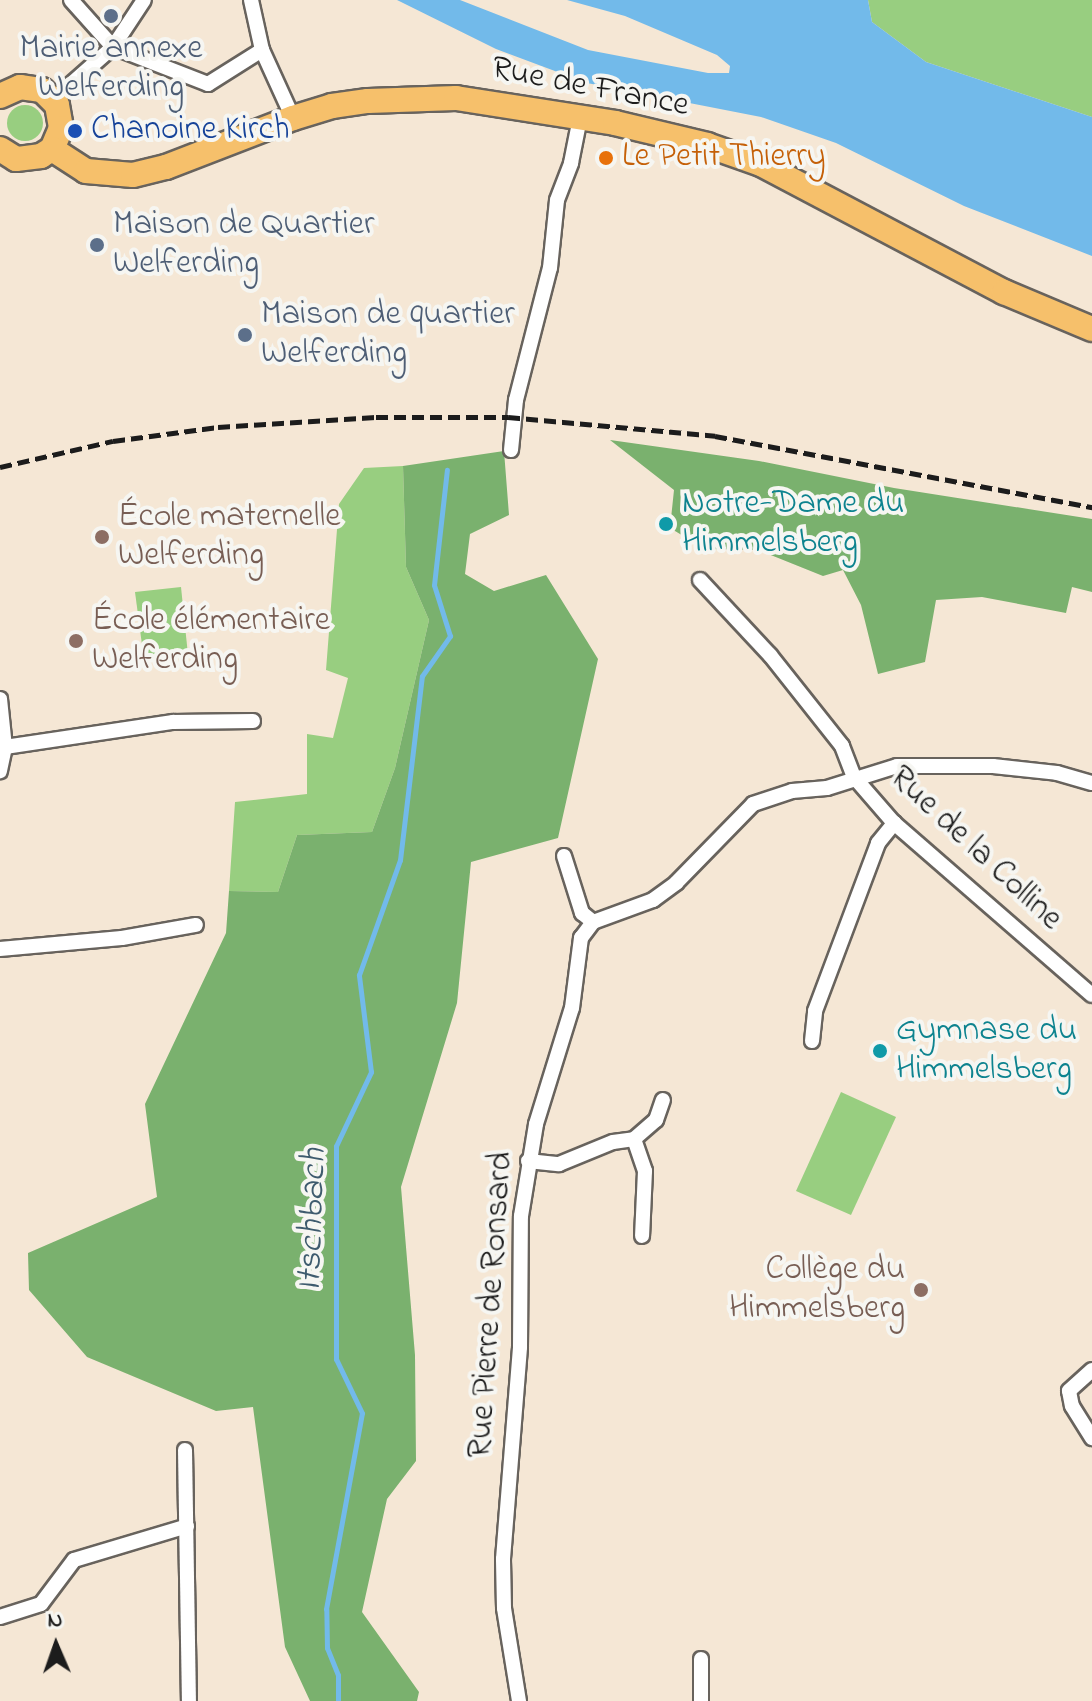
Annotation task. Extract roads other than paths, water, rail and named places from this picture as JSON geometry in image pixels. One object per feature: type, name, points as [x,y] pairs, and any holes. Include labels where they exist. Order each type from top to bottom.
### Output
[{"type":"main road","points":[[0,96],[10,89],[31,87],[54,99],[61,128],[52,149],[29,160],[2,153]]},
{"type":"main road","name":"Rue de France","points":[[52,149],[86,171],[133,175],[166,167],[293,118],[332,106],[368,101],[456,98],[580,118],[683,139],[761,164],[1004,292],[1092,329]]},
{"type":"street","points":[[71,0],[113,47],[208,84],[262,50]]},
{"type":"street","points":[[54,99],[113,47],[144,0]]},
{"type":"street","points":[[251,0],[262,50],[293,118]]},
{"type":"street","points":[[511,450],[524,366],[543,305],[557,200],[571,163],[580,118]]},
{"type":"street","name":"Rue de la Colline","points":[[700,580],[770,655],[842,746],[854,777],[894,823],[1092,995]]},
{"type":"street","points":[[0,699],[5,747],[0,771]]},
{"type":"street","points":[[5,747],[173,722],[253,721]]},
{"type":"street","points":[[564,856],[582,913],[593,922],[653,900],[665,892],[753,804],[792,791],[827,788],[897,766],[993,766],[1057,773],[1092,783]]},
{"type":"street","points":[[812,1041],[815,1011],[878,843],[894,823]]},
{"type":"street","name":"Rue Pierre de Ronsard","points":[[519,1701],[504,1608],[503,1559],[519,1362],[521,1216],[528,1161],[572,1008],[581,938],[593,922]]},
{"type":"street","points":[[0,949],[122,938],[196,925]]},
{"type":"street","points":[[528,1161],[559,1164],[613,1142],[634,1139],[656,1120],[663,1100]]},
{"type":"street","points":[[634,1139],[645,1171],[642,1236]]},
{"type":"street","points":[[1092,1370],[1069,1391],[1072,1406],[1092,1438]]},
{"type":"street","points":[[185,1450],[189,1701]]},
{"type":"street","points":[[0,1617],[41,1604],[74,1560],[187,1526]]},
{"type":"street","points":[[701,1659],[701,1701]]},
{"type":"water","points":[[397,0],[460,0],[588,50],[708,73],[729,73],[730,66],[717,55],[625,16],[567,0],[868,0],[872,22],[926,62],[1092,117],[1092,256],[964,206],[836,143],[761,117],[587,83],[496,49]]},
{"type":"waterway","name":"Itschbach","points":[[338,1701],[338,1675],[327,1648],[326,1609],[362,1413],[336,1359],[336,1146],[371,1072],[359,975],[400,860],[422,676],[450,636],[434,585],[447,470]]},
{"type":"railway","points":[[0,467],[113,441],[218,427],[376,417],[508,417],[715,436],[1092,507]]},
{"type":"place","name":"Mairie annexe Welferding","points":[[111,16]]},
{"type":"place","name":"Chanoine Kirch","points":[[75,131]]},
{"type":"place","name":"Le Petit Thierry","points":[[606,158]]},
{"type":"place","name":"Maison de Quartier Welferding","points":[[97,245]]},
{"type":"place","name":"Maison de quartier Welferding","points":[[245,335]]},
{"type":"place","name":"Notre-Dame du Himmelsberg","points":[[666,524]]},
{"type":"place","name":"École maternelle Welferding","points":[[102,537]]},
{"type":"place","name":"École élémentaire Welferding","points":[[76,641]]},
{"type":"place","name":"Gymnase du Himmelsberg","points":[[880,1051]]},
{"type":"place","name":"Collège du Himmelsberg","points":[[921,1290]]}]
